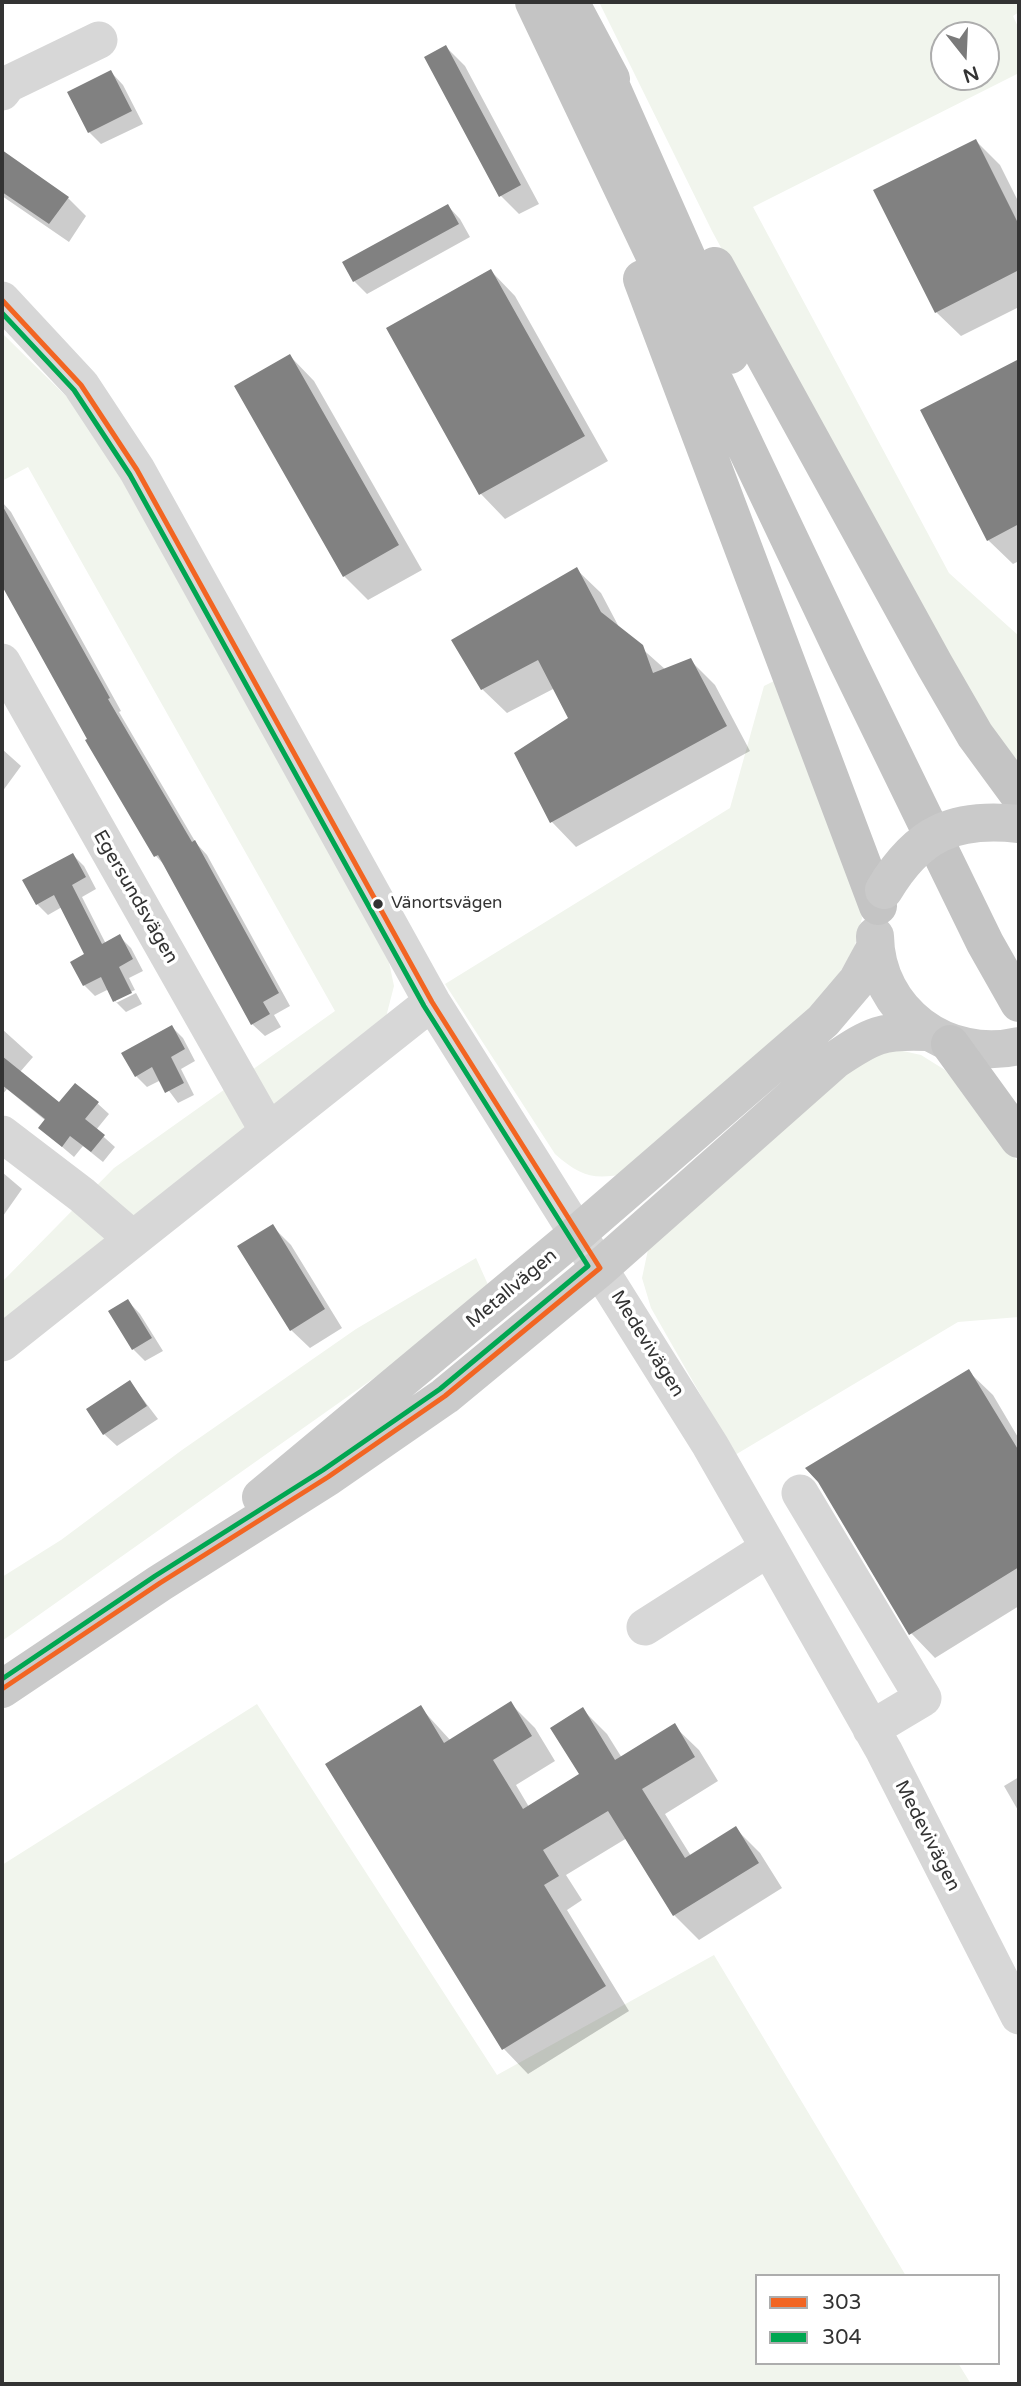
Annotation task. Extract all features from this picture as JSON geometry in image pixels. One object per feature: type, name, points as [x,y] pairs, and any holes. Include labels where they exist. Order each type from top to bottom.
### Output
[{"type":"highway","points":[[534,2],[848,662],[985,943],[1019,1003]]},
{"type":"highway","points":[[570,2],[934,664],[975,735],[1019,794]]},
{"type":"highway","points":[[559,54],[881,898]]},
{"type":"highway","points":[[598,57],[861,651],[1019,964]]},
{"type":"highway","points":[[948,1042],[1019,1139]]},
{"type":"main road","points":[[948,1042],[907,1016],[891,996],[880,973],[875,948],[881,898],[901,862],[925,840],[955,825],[987,820],[1019,824]]},
{"type":"main road","name":"Metallvägen","points":[[160,1583],[578,1233],[823,1021],[858,981],[875,948]]},
{"type":"main road","name":"Metallvägen","points":[[2,1689],[160,1583],[328,1477],[445,1396],[600,1268],[835,1060],[863,1041],[889,1030],[1000,1051],[1019,1046]]},
{"type":"street","points":[[2,92],[8,84],[99,40]]},
{"type":"street","name":"Medevivägen","points":[[2,300],[81,385],[137,470],[432,1002],[600,1268],[769,1548],[871,1729],[1019,2015]]},
{"type":"street","name":"Egersundsvägen","points":[[2,662],[268,1131]]},
{"type":"street","points":[[2,1343],[432,1002]]},
{"type":"street","points":[[2,1134],[82,1195],[133,1239]]},
{"type":"street","points":[[800,1493],[923,1698],[871,1729]]},
{"type":"street","points":[[645,1627],[769,1548]]},
{"type":"shaded area","points":[[599,2],[1019,2],[1019,12],[1013,16],[1019,29],[1019,73],[1000,83],[1000,21],[930,21],[930,91],[983,91],[753,207],[949,573],[1019,636],[1019,774],[896,570],[712,231]]},
{"type":"shaded area","points":[[2,333],[82,412],[119,470],[389,962],[394,986],[386,1017],[2,1357],[2,1282],[114,1168],[335,1011],[28,467],[2,481]]},
{"type":"shaded area","points":[[778,679],[856,886],[862,918],[854,949],[819,1006],[627,1173],[596,1176],[580,1172],[555,1154],[445,984],[730,808],[764,686]]},
{"type":"shaded area","points":[[894,1049],[921,1055],[945,1070],[1019,1163],[1019,1317],[958,1322],[735,1455],[651,1308],[642,1278],[649,1245],[848,1065]]},
{"type":"shaded area","points":[[476,1258],[490,1289],[425,1342],[2,1641],[2,1577],[61,1540],[182,1450],[356,1329]]},
{"type":"shaded area","points":[[257,1704],[497,2075],[714,1955],[905,2274],[755,2274],[755,2365],[959,2365],[971,2384],[2,2384],[2,1865]]},
{"type":"building","points":[[446,45],[521,185],[499,197],[424,57]]},
{"type":"building","points":[[111,70],[132,111],[88,133],[67,92]]},
{"type":"building","points":[[976,139],[1019,225],[1019,270],[935,313],[873,190]]},
{"type":"building","points":[[2,150],[69,197],[49,224],[2,192]]},
{"type":"building","points":[[448,204],[459,224],[353,282],[342,262]]},
{"type":"building","points":[[491,269],[585,436],[479,495],[386,328]]},
{"type":"building","points":[[290,354],[399,545],[343,577],[234,386]]},
{"type":"building","points":[[1019,359],[1019,524],[987,541],[920,410]]},
{"type":"building","points":[[2,505],[110,698],[108,699],[192,842],[195,840],[279,993],[263,1002],[270,1014],[251,1025],[158,855],[154,857],[85,740],[87,739],[2,586]]},
{"type":"building","points":[[577,567],[601,612],[643,645],[653,673],[691,658],[727,726],[550,823],[514,753],[568,718],[538,660],[481,690],[451,640]]},
{"type":"building","points":[[73,853],[86,877],[72,885],[102,944],[120,934],[133,959],[119,967],[132,993],[113,1002],[101,977],[83,986],[70,962],[84,954],[54,895],[36,905],[22,880]]},
{"type":"building","points":[[172,1025],[185,1049],[171,1057],[184,1083],[165,1093],[152,1067],[135,1077],[121,1053]]},
{"type":"building","points":[[2,1056],[59,1102],[75,1083],[99,1102],[85,1119],[105,1135],[91,1152],[70,1136],[62,1147],[38,1128],[45,1119],[2,1085]]},
{"type":"building","points":[[273,1224],[325,1309],[290,1331],[237,1246]]},
{"type":"building","points":[[128,1299],[152,1338],[132,1350],[108,1311]]},
{"type":"building","points":[[969,1369],[1019,1451],[1019,1567],[909,1635],[818,1482],[805,1468]]},
{"type":"building","points":[[130,1380],[147,1406],[103,1435],[86,1409]]},
{"type":"building","points":[[511,1701],[532,1736],[493,1760],[523,1809],[579,1774],[550,1728],[583,1707],[615,1760],[675,1723],[695,1757],[642,1789],[685,1858],[736,1826],[759,1863],[673,1916],[608,1811],[543,1850],[559,1876],[544,1885],[606,1986],[502,2050],[325,1764],[421,1705],[444,1743]]},
{"type":"transit line","name":"303","points":[[2,300],[81,385],[137,470],[432,1002],[600,1268],[445,1396],[328,1477],[160,1583],[2,1689]]},
{"type":"transit line","name":"304","points":[[2,313],[74,390],[130,475],[424,1006],[588,1266],[440,1389],[323,1470],[155,1576],[2,1679]]},
{"type":"place","name":"Vänortsvägen","points":[[378,904]]}]
